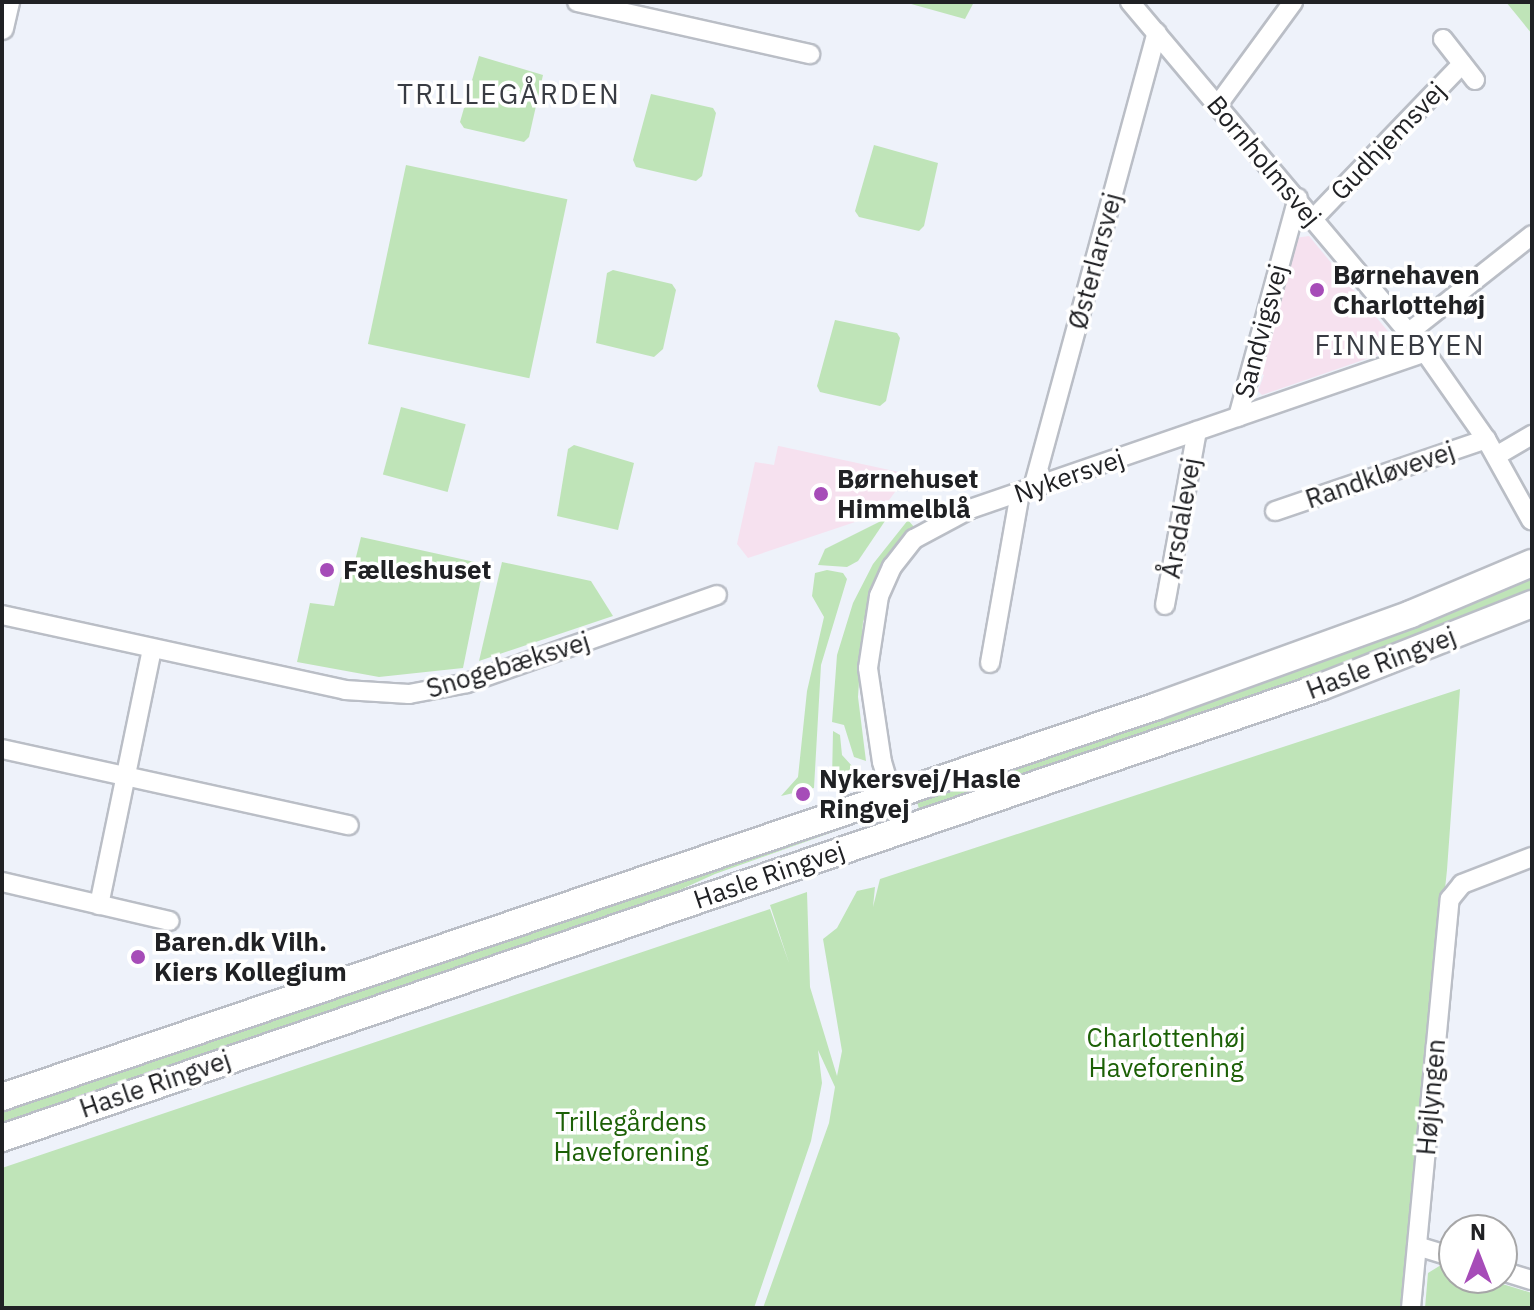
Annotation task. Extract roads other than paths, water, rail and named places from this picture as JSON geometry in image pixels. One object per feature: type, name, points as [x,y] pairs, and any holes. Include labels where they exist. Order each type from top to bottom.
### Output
[{"type":"main road","name":"Hasle Ringvej","points":[[2,1097],[1308,652],[1532,563]]},
{"type":"main road","name":"Hasle Ringvej","points":[[2,1138],[1321,687],[1532,604]]},
{"type":"street","points":[[2,28],[8,2]]},
{"type":"street","points":[[577,2],[810,54]]},
{"type":"street","name":"Bornholmsvej","points":[[1130,2],[1425,352],[1491,447],[1531,520]]},
{"type":"street","points":[[1217,106],[1293,2]]},
{"type":"street","name":"Østerlarsvej","points":[[990,663],[1027,490],[1157,33]]},
{"type":"street","name":"Gudhjemsvej","points":[[1443,39],[1475,80]]},
{"type":"street","name":"Gudhjemsvej","points":[[1313,219],[1462,64]]},
{"type":"street","name":"Sandvigsvej","points":[[1238,417],[1298,198]]},
{"type":"street","points":[[1408,333],[1532,235]]},
{"type":"street","name":"Nykersvej","points":[[902,829],[892,796],[868,668],[879,596],[902,552],[929,528],[1027,490],[1425,352]]},
{"type":"street","name":"Årsdalevej","points":[[1165,605],[1197,431]]},
{"type":"street","name":"Randkløvevej","points":[[1275,511],[1532,435]]},
{"type":"street","name":"Snogebæksvej","points":[[2,615],[345,690],[409,694],[467,683],[717,595]]},
{"type":"street","points":[[99,905],[152,649]]},
{"type":"street","points":[[2,749],[125,779],[349,825]]},
{"type":"street","name":"Højlyngen","points":[[1411,1308],[1456,888],[1532,857]]},
{"type":"street","points":[[2,882],[170,921]]},
{"type":"street","points":[[1417,1246],[1438,1252]]},
{"type":"place","name":"Børnehaven Charlottehøj","points":[[1317,290]]},
{"type":"place","name":"Børnehuset Himmelblå","points":[[821,494]]},
{"type":"place","name":"Fælleshuset","points":[[327,570]]},
{"type":"place","name":"Nykersvej/Hasle Ringvej","points":[[803,794]]},
{"type":"place","name":"Baren.dk Vilh. Kiers Kollegium","points":[[138,957]]},
{"type":"district","name":"TRILLEGÅRDEN","points":[[509,94]]},
{"type":"district","name":"FINNEBYEN","points":[[1400,345]]},
{"type":"park label","name":"Charlottenhøj Haveforening","points":[[1166,1053]]},
{"type":"park label","name":"Trillegårdens Haveforening","points":[[631,1137]]}]
